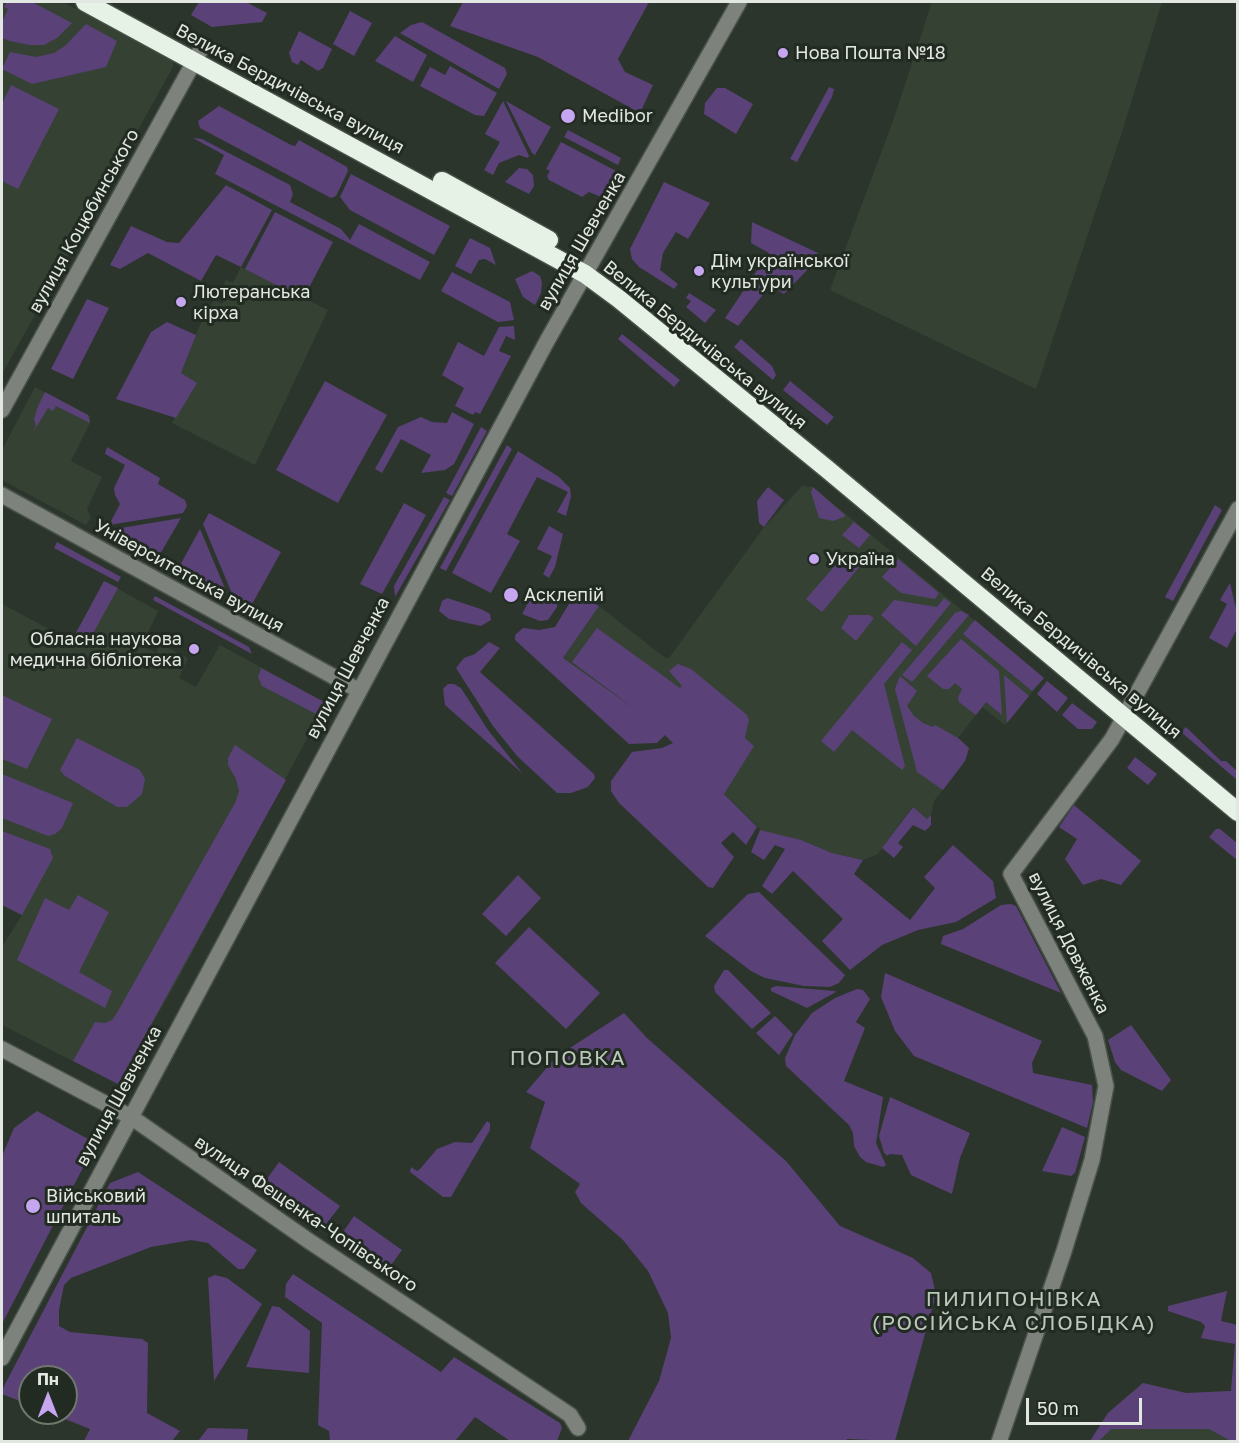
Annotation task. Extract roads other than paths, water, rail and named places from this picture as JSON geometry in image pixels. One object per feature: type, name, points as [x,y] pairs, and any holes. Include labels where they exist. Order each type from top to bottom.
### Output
[{"type":"highway","name":"Велика Бердичівська вулиця","points":[[85,2],[198,56]]},
{"type":"highway","name":"Велика Бердичівська вулиця","points":[[110,2],[198,56],[588,269],[713,375],[1127,711],[1238,797]]},
{"type":"highway","name":"Велика Бердичівська вулиця","points":[[1127,711],[1238,812]]},
{"type":"street","name":"вулиця Шевченка","points":[[2,1358],[358,690],[588,269],[739,2]]},
{"type":"street","name":"вулиця Коцюбинського","points":[[2,410],[198,56]]},
{"type":"street","name":"Університетська вулиця","points":[[2,495],[358,690]]},
{"type":"street","name":"вулиця Довженка","points":[[999,1442],[1064,1251],[1092,1160],[1106,1086],[1095,1035],[1011,874],[1112,739],[1238,509]]},
{"type":"street","name":"вулиця Фещенка-Чопівського","points":[[2,1049],[131,1117],[309,1241],[570,1415],[578,1428]]},
{"type":"place","name":"Нова Пошта №18","points":[[783,53]]},
{"type":"place","name":"Medibor","points":[[568,116]]},
{"type":"place","name":"Дім української культури","points":[[699,271]]},
{"type":"place","name":"Лютеранська кірха","points":[[181,302]]},
{"type":"place","name":"Україна","points":[[814,559]]},
{"type":"place","name":"Асклепій","points":[[511,595]]},
{"type":"place","name":"Обласна наукова медична бібліотека","points":[[194,649]]},
{"type":"place","name":"Військовий шпиталь","points":[[33,1206]]},
{"type":"district","name":"ПОПОВКА","points":[[568,1058]]},
{"type":"district","name":"ПИЛИПОНІВКА (РОСІЙСЬКА СЛОБІДКА)","points":[[1014,1311]]}]
